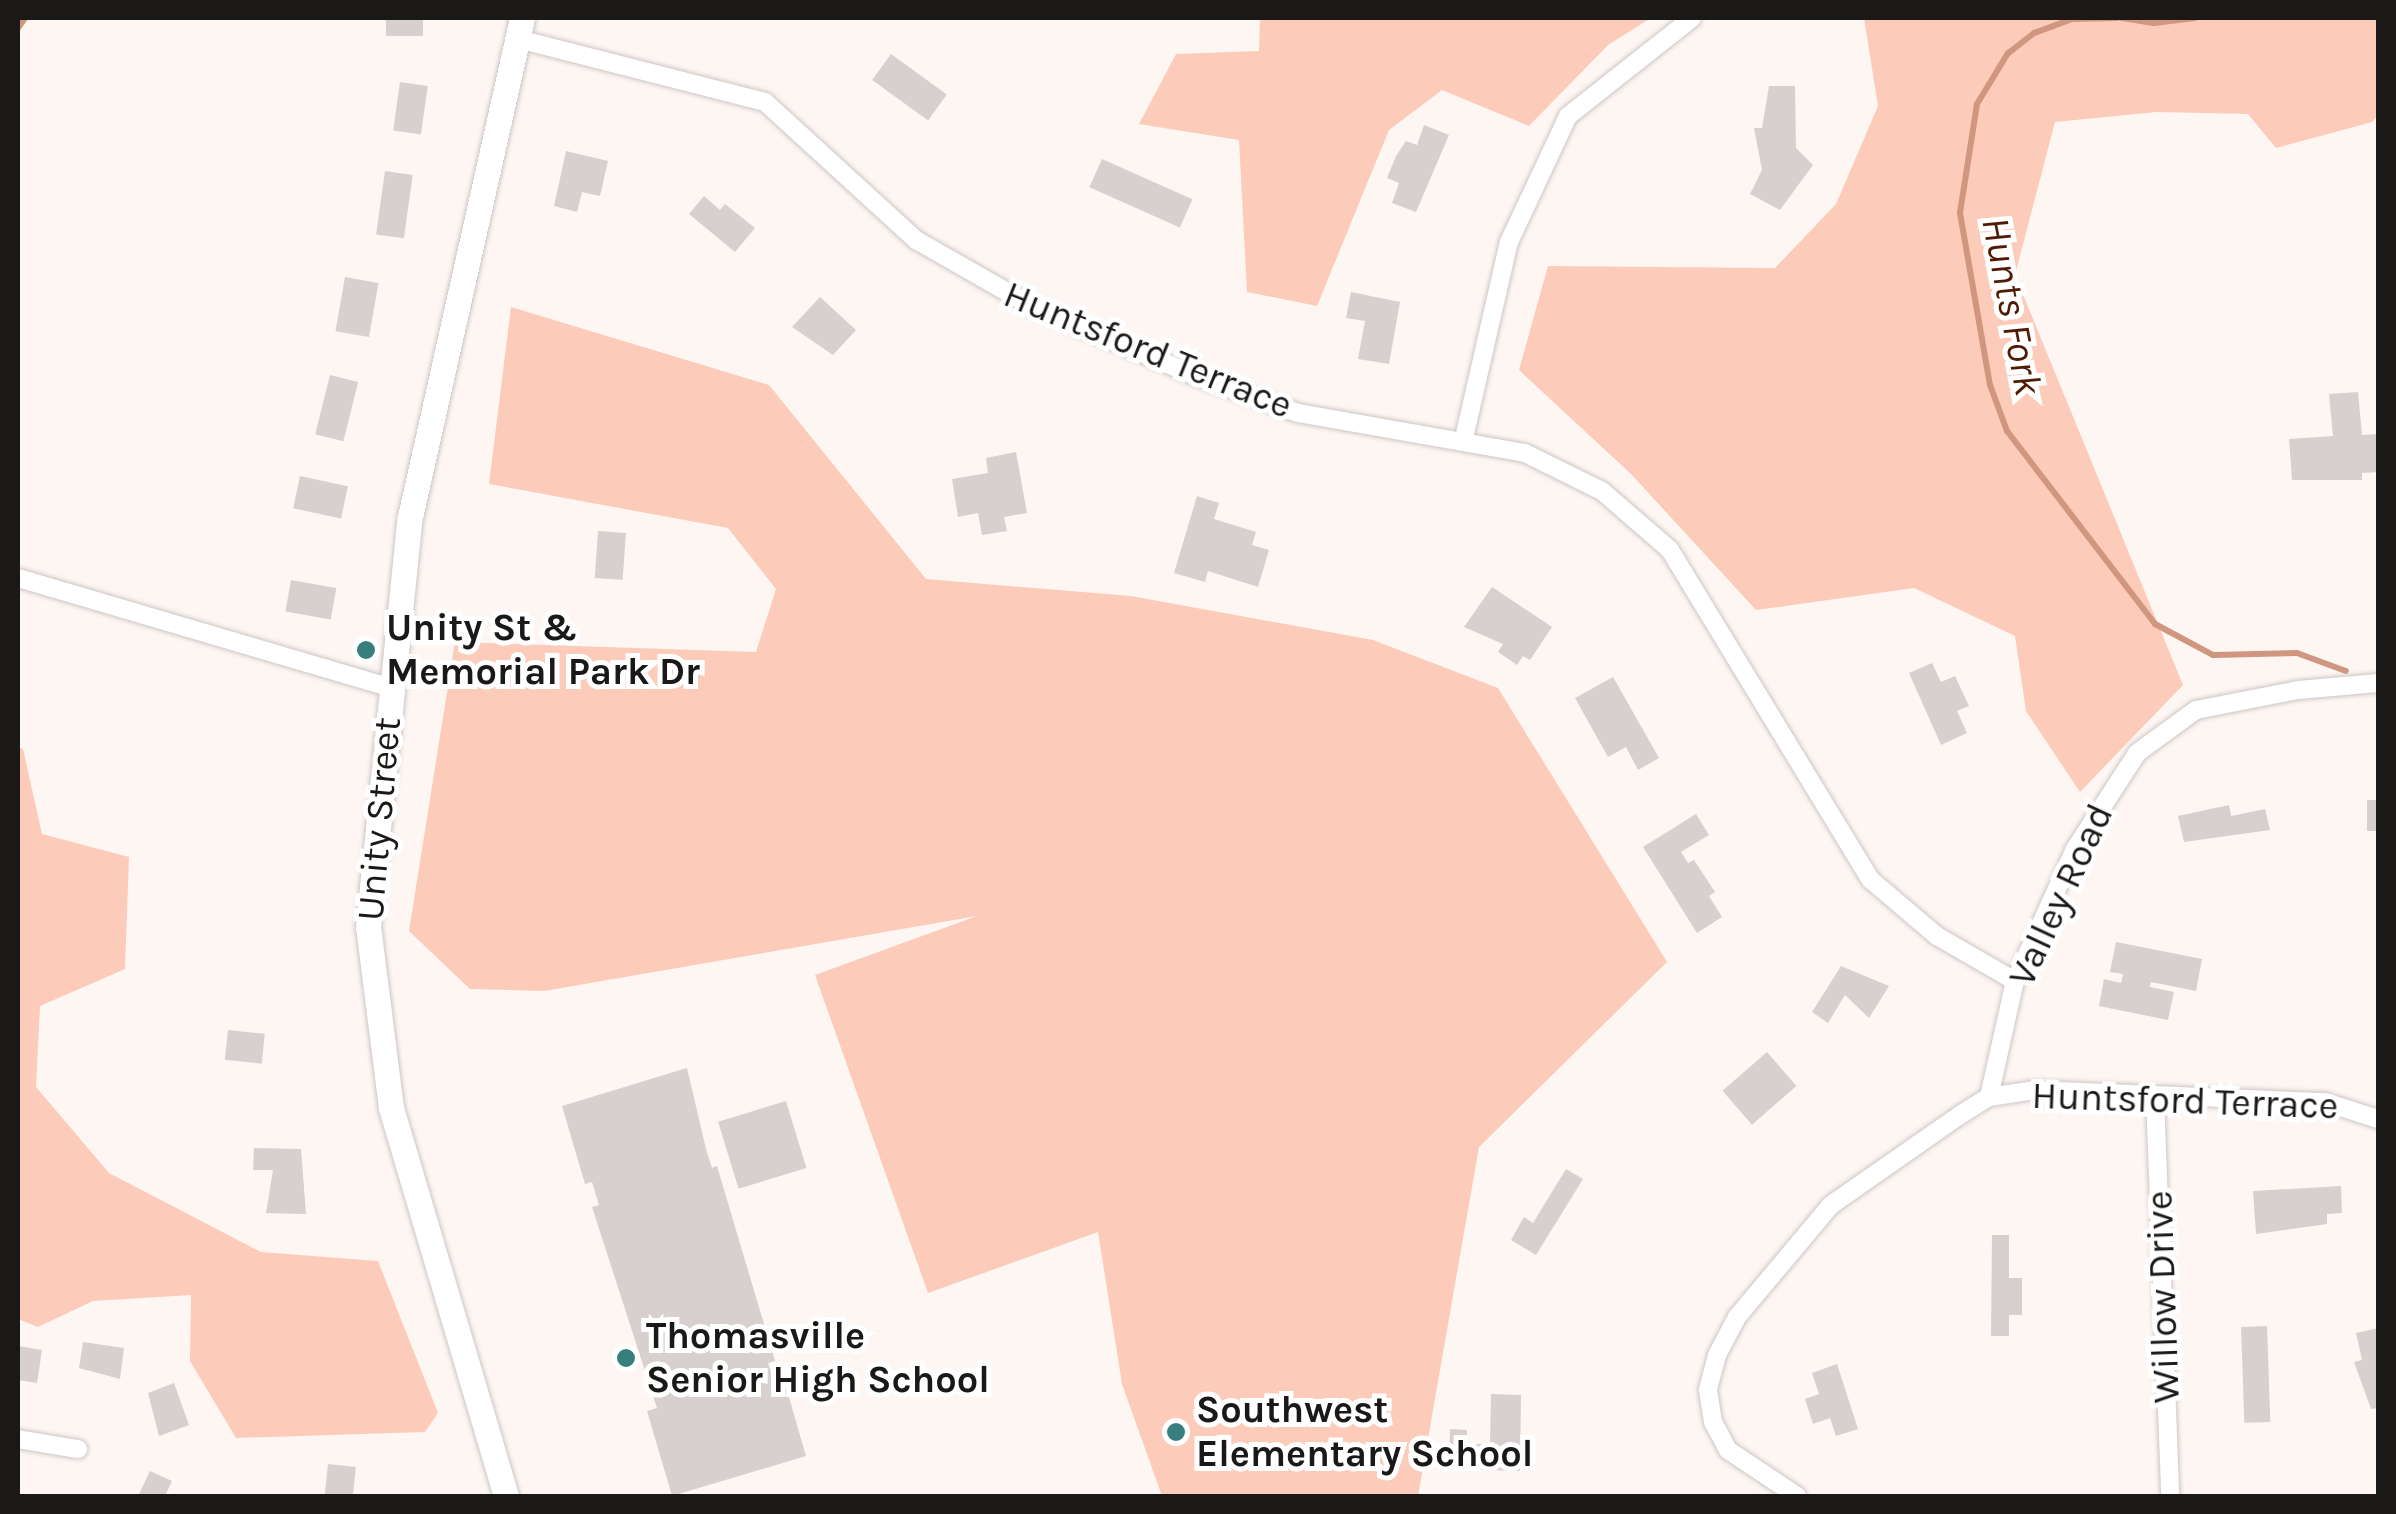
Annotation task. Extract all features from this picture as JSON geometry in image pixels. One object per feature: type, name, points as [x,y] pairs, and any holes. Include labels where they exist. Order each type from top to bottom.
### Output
[{"type":"street","points":[[1464,438],[1509,242],[1568,116],[1609,77],[1692,18]]},
{"type":"street","name":"Huntsford Terrace","points":[[522,29],[765,102],[916,240],[1035,308],[1198,377],[1313,416],[1464,438],[1525,453],[1602,491],[1670,550],[1871,880],[1937,936],[2016,982]]},
{"type":"street","name":"Unity Street","points":[[506,1496],[492,1431],[417,1214],[374,1015],[368,926],[410,517],[522,29]]},
{"type":"street","points":[[18,578],[391,688]]},
{"type":"street","name":"Valley Road","points":[[1989,1097],[2016,982],[2110,789],[2168,726],[2240,700],[2378,683]]},
{"type":"street","name":"Huntsford Terrace","points":[[1989,1097],[2035,1090],[2155,1098],[2326,1102],[2378,1119]]},
{"type":"street","points":[[1797,1496],[1750,1469],[1728,1450],[1713,1422],[1708,1389],[1720,1350],[1736,1317],[1831,1204],[1989,1097]]},
{"type":"street","name":"Willow Drive","points":[[2155,1098],[2170,1496]]},
{"type":"street","points":[[18,1439],[78,1449]]},
{"type":"shaded area","points":[[1260,18],[1651,18],[1608,45],[1529,126],[1442,90],[1389,130],[1317,306],[1247,292],[1239,140],[1139,124],[1176,54],[1259,51]]},
{"type":"shaded area","points":[[1864,18],[2378,18],[2378,115],[2372,122],[2276,148],[2248,114],[2156,112],[2055,122],[2015,275],[2183,685],[2080,792],[2026,711],[2015,636],[1914,588],[1756,610],[1631,474],[1519,370],[1548,266],[1775,268],[1836,204],[1878,106]]},
{"type":"shaded area","points":[[511,307],[769,385],[926,579],[1131,596],[1373,640],[1498,688],[1667,962],[1479,1147],[1418,1496],[1162,1496],[1122,1384],[1098,1232],[928,1293],[815,975],[977,916],[544,991],[470,989],[409,931],[455,642],[756,652],[776,589],[728,528],[489,484]]},
{"type":"shaded area","points":[[18,747],[23,749],[42,834],[129,857],[125,969],[40,1006],[36,1087],[109,1173],[261,1252],[378,1261],[438,1413],[425,1432],[236,1438],[190,1361],[191,1295],[93,1301],[38,1327],[18,1319]]},
{"type":"building","points":[[386,18],[423,18],[423,36],[386,36]]},
{"type":"building","points":[[891,54],[947,95],[928,120],[872,80]]},
{"type":"building","points":[[400,82],[428,86],[421,134],[393,131]]},
{"type":"building","points":[[1769,86],[1795,86],[1796,148],[1813,165],[1780,210],[1750,194],[1762,170],[1754,128],[1762,128]]},
{"type":"building","points":[[1424,125],[1449,135],[1416,212],[1392,203],[1399,183],[1387,178],[1406,141],[1417,145]]},
{"type":"building","points":[[566,151],[608,161],[600,196],[582,192],[577,212],[554,206]]},
{"type":"building","points":[[1102,159],[1192,199],[1180,228],[1089,187]]},
{"type":"building","points":[[385,171],[413,175],[404,238],[376,234]]},
{"type":"building","points":[[704,196],[720,210],[725,204],[755,228],[735,252],[689,214]]},
{"type":"building","points":[[345,277],[378,283],[369,337],[335,331]]},
{"type":"building","points":[[1351,292],[1400,302],[1389,364],[1358,359],[1365,321],[1346,318]]},
{"type":"building","points":[[820,297],[856,330],[833,355],[792,327]]},
{"type":"building","points":[[330,375],[358,382],[343,441],[315,434]]},
{"type":"building","points":[[2358,392],[2362,435],[2378,434],[2378,472],[2362,473],[2362,480],[2292,480],[2289,439],[2333,436],[2329,394]]},
{"type":"building","points":[[1016,452],[1027,513],[1004,517],[1007,531],[982,535],[978,513],[958,517],[952,479],[988,473],[986,458]]},
{"type":"building","points":[[300,476],[348,486],[341,518],[293,508]]},
{"type":"building","points":[[1197,496],[1219,503],[1214,519],[1256,532],[1252,545],[1269,550],[1258,587],[1208,571],[1205,582],[1174,573]]},
{"type":"building","points":[[598,531],[626,533],[623,580],[595,578]]},
{"type":"building","points":[[291,580],[336,588],[331,620],[285,612]]},
{"type":"building","points":[[1492,587],[1552,627],[1530,660],[1523,656],[1517,665],[1498,652],[1503,644],[1464,627]]},
{"type":"building","points":[[1932,663],[1941,682],[1955,676],[1969,706],[1957,711],[1967,733],[1941,745],[1909,673]]},
{"type":"building","points":[[1613,677],[1659,758],[1638,770],[1626,747],[1608,757],[1575,698]]},
{"type":"building","points":[[2367,800],[2378,800],[2378,831],[2367,831]]},
{"type":"building","points":[[2229,805],[2231,816],[2265,809],[2270,830],[2184,842],[2178,816]]},
{"type":"building","points":[[1696,814],[1709,835],[1681,852],[1688,863],[1694,860],[1715,892],[1709,896],[1722,917],[1697,933],[1643,847]]},
{"type":"building","points":[[2116,942],[2202,959],[2196,991],[2151,982],[2150,987],[2174,992],[2168,1020],[2099,1006],[2104,979],[2121,983],[2123,974],[2110,972]]},
{"type":"building","points":[[1841,966],[1889,986],[1869,1018],[1845,995],[1828,1023],[1812,1012]]},
{"type":"building","points":[[228,1030],[265,1034],[262,1064],[225,1060]]},
{"type":"building","points":[[1767,1052],[1797,1086],[1752,1125],[1722,1091]]},
{"type":"building","points":[[687,1068],[706,1149],[712,1168],[717,1166],[775,1361],[768,1363],[772,1376],[782,1373],[806,1456],[672,1496],[647,1411],[657,1408],[592,1207],[599,1205],[592,1182],[585,1184],[562,1106]]},
{"type":"building","points":[[786,1101],[806,1168],[739,1189],[718,1122]]},
{"type":"building","points":[[254,1148],[301,1149],[306,1214],[266,1213],[273,1170],[253,1170]]},
{"type":"building","points":[[1566,1169],[1583,1179],[1536,1255],[1511,1240],[1524,1217],[1533,1223]]},
{"type":"building","points":[[2341,1186],[2342,1213],[2327,1214],[2327,1224],[2256,1234],[2253,1191]]},
{"type":"building","points":[[1992,1235],[2009,1235],[2009,1278],[2022,1278],[2022,1315],[2009,1315],[2009,1336],[1991,1336]]},
{"type":"building","points":[[2267,1326],[2270,1422],[2244,1423],[2241,1327]]},
{"type":"building","points":[[2378,1328],[2378,1408],[2371,1409],[2354,1362],[2362,1360],[2356,1333]]},
{"type":"building","points":[[83,1342],[124,1348],[120,1379],[79,1368]]},
{"type":"building","points":[[18,1346],[42,1350],[37,1383],[18,1380]]},
{"type":"building","points":[[1837,1364],[1858,1429],[1836,1436],[1830,1418],[1813,1424],[1805,1399],[1819,1394],[1812,1373]]},
{"type":"building","points":[[174,1383],[189,1425],[159,1436],[148,1393]]},
{"type":"building","points":[[1491,1394],[1521,1395],[1520,1471],[1449,1469],[1450,1429],[1467,1430],[1467,1444],[1490,1444]]},
{"type":"building","points":[[328,1464],[356,1467],[353,1496],[325,1496]]},
{"type":"building","points":[[150,1471],[172,1481],[165,1496],[138,1496]]},
{"type":"waterway","points":[[18,28],[25,18]]},
{"type":"waterway","name":"Hunts Fork","points":[[2117,18],[2072,19],[2034,33],[2008,53],[1977,104],[1960,213],[1990,385],[2007,431],[2155,624],[2213,655],[2297,653],[2346,671]]},
{"type":"waterway","name":"Hunts Fork","points":[[2122,18],[2154,23],[2195,18]]},
{"type":"place","name":"Unity St & Memorial Park Dr","points":[[366,650]]},
{"type":"place","name":"Thomasville Senior High School","points":[[626,1358]]},
{"type":"place","name":"Southwest Elementary School","points":[[1176,1432]]}]
